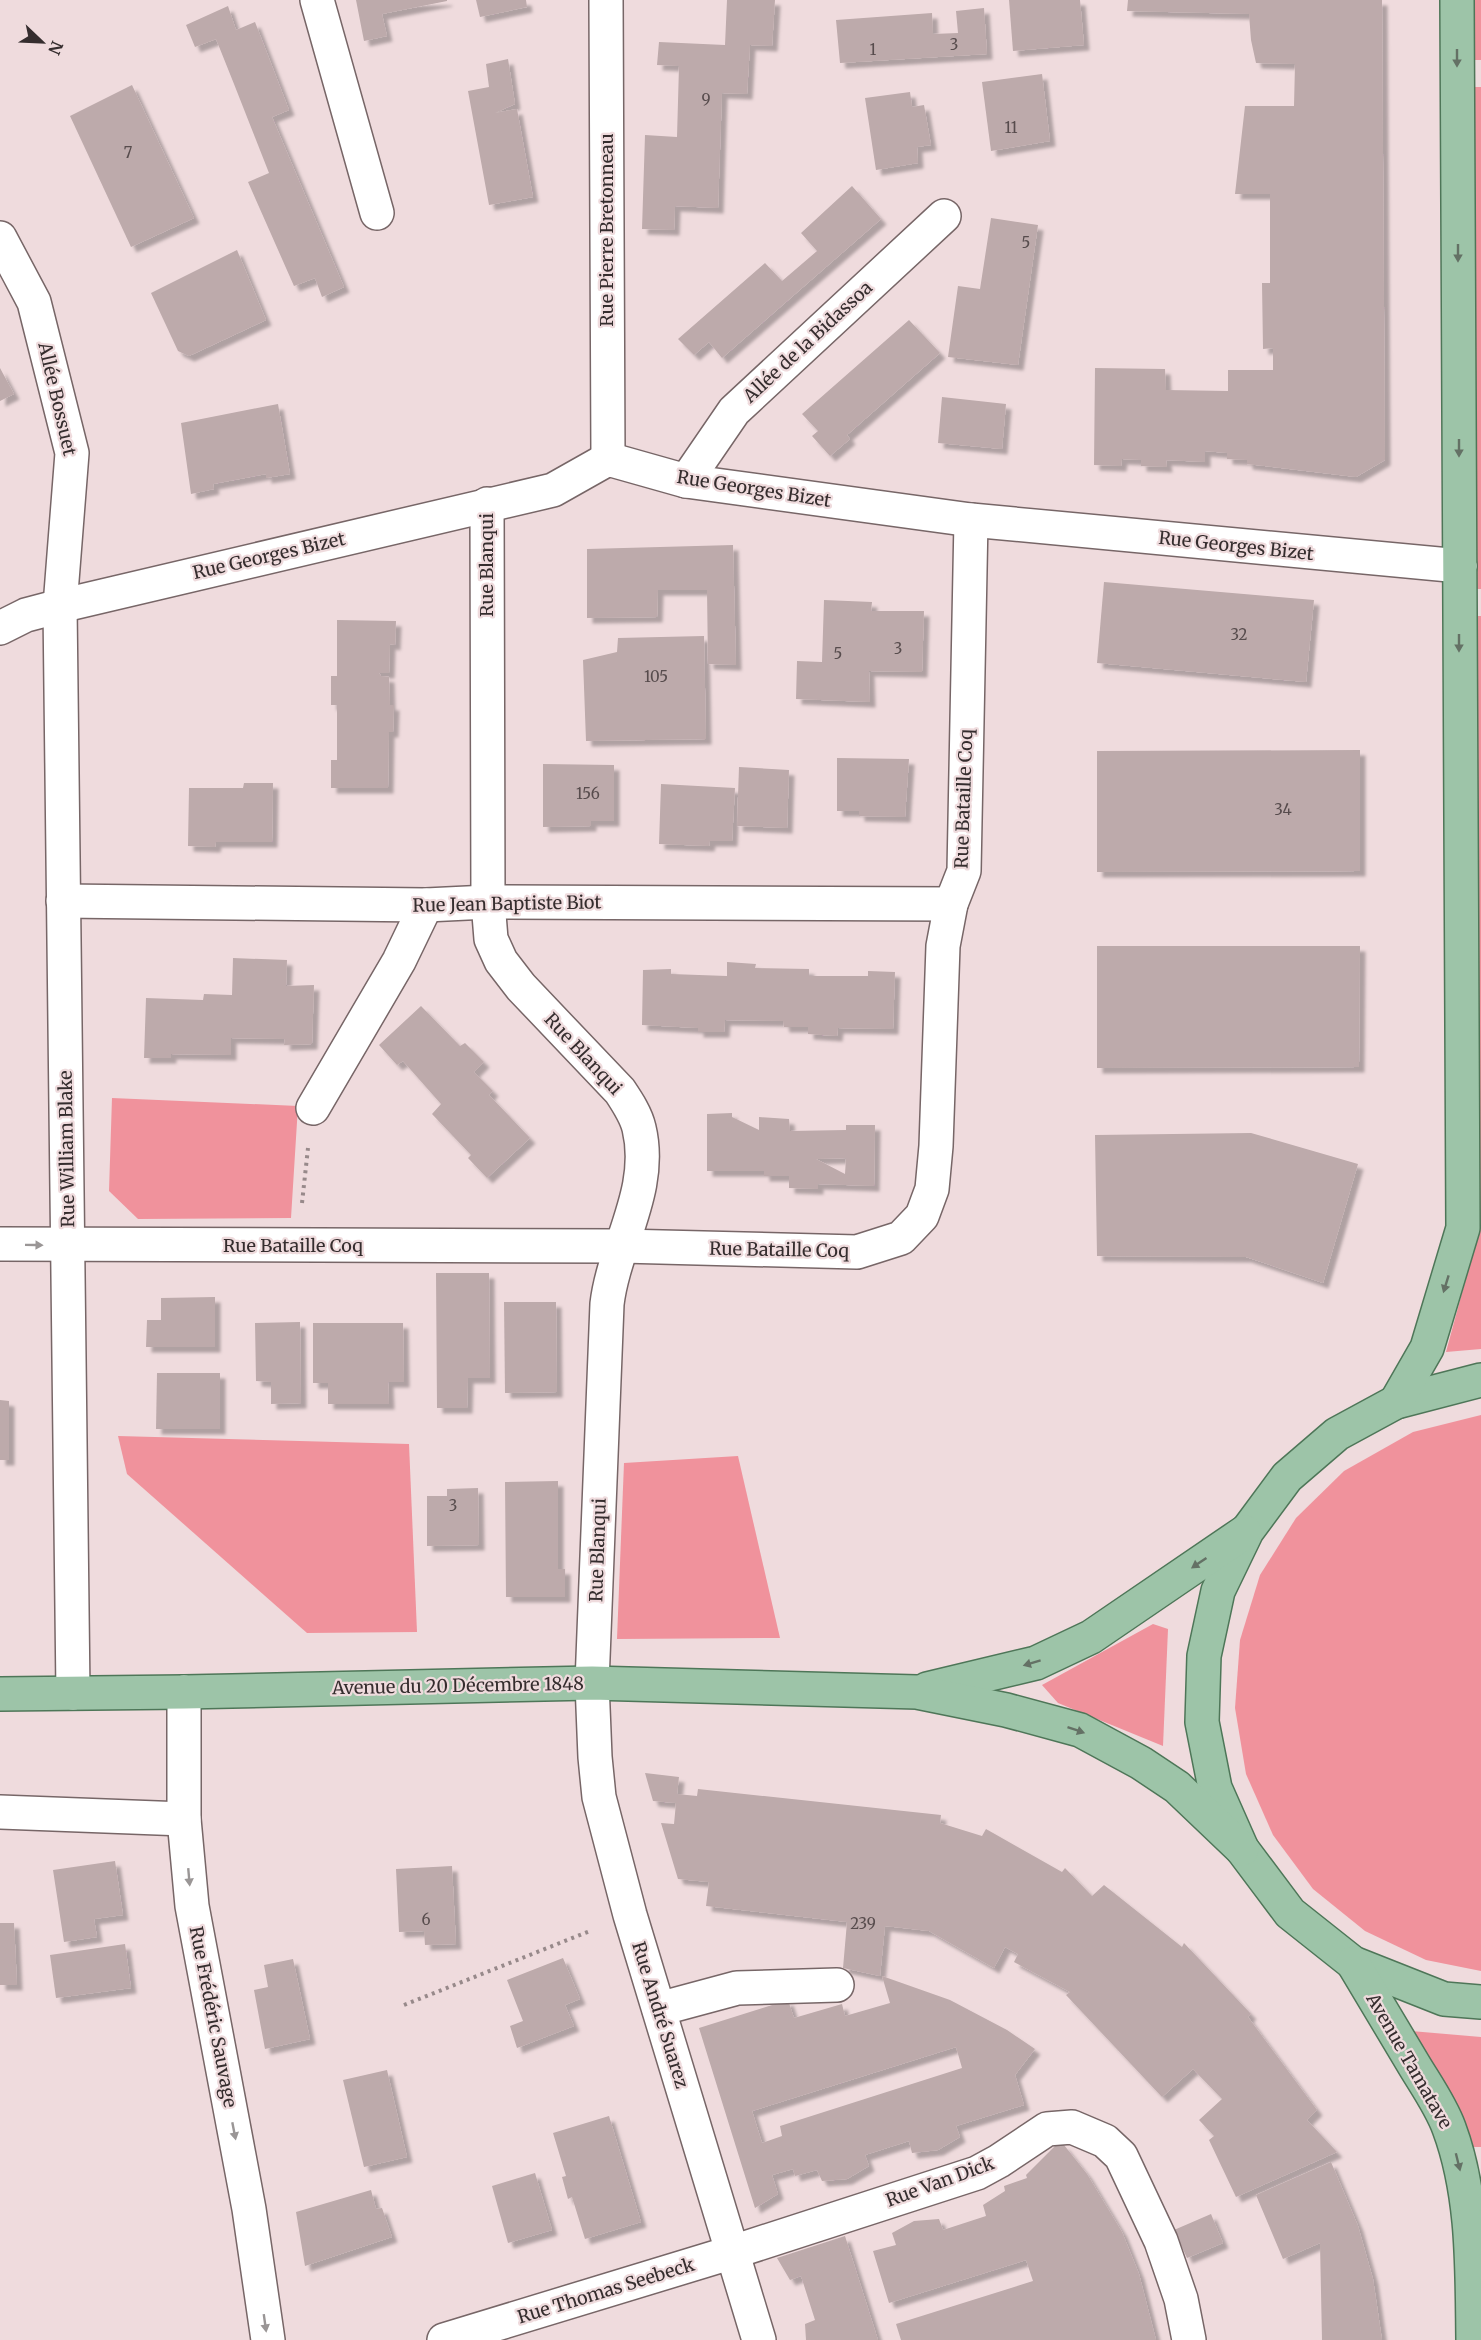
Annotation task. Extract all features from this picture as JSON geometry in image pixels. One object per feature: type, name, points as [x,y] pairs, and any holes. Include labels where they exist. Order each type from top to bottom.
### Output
[{"type":"main road","points":[[1396,1402],[1427,1348],[1463,1228],[1457,0]]},
{"type":"main road","points":[[1481,1380],[1396,1402],[1337,1434],[1287,1477],[1248,1531],[1218,1591],[1204,1656],[1203,1711],[1215,1788],[1242,1849],[1290,1913],[1353,1963],[1444,2000],[1481,2002]]},
{"type":"main road","name":"Avenue du 20 Décembre 1848","points":[[917,1692],[1036,1663],[1090,1637],[1248,1531]]},
{"type":"main road","name":"Avenue du 20 Décembre 1848","points":[[0,1694],[592,1683],[917,1692],[1006,1710],[1080,1730],[1141,1763],[1177,1787],[1242,1849]]},
{"type":"main road","name":"Avenue Tamatave","points":[[1353,1963],[1432,2094],[1449,2127],[1460,2165],[1468,2214],[1472,2259],[1473,2340]]},
{"type":"street","points":[[317,0],[377,213]]},
{"type":"street","name":"Rue Pierre Bretonneau","points":[[606,0],[609,459]]},
{"type":"street","name":"Allée de la Bidassoa","points":[[686,481],[734,411],[944,216]]},
{"type":"street","name":"Allée Bossuet","points":[[0,238],[34,302],[72,453],[60,606]]},
{"type":"street","name":"Rue Georges Bizet","points":[[0,628],[26,615],[60,606],[553,490],[609,459],[686,481],[971,520],[1460,566]]},
{"type":"street","name":"Rue Blanqui","points":[[487,504],[488,902],[491,939],[501,961],[521,987],[620,1091],[633,1112],[639,1128],[642,1177],[622,1246],[614,1264],[607,1304],[592,1683]]},
{"type":"street","name":"Rue Bataille Coq","points":[[0,1244],[622,1246],[857,1252],[901,1239],[922,1216],[932,1189],[936,1146],[943,946],[951,904],[964,871],[971,520]]},
{"type":"street","name":"Rue William Blake","points":[[60,606],[73,1693]]},
{"type":"street","name":"Rue Jean Baptiste Biot","points":[[63,901],[426,905],[488,902],[951,904]]},
{"type":"street","points":[[313,1108],[399,961],[426,905]]},
{"type":"street","name":"Rue André Suarez","points":[[592,1683],[599,1797],[630,1915],[759,2340]]},
{"type":"street","name":"Rue Frédéric Sauvage","points":[[184,1692],[184,1819],[192,1906],[249,2209],[268,2340]]},
{"type":"street","points":[[0,1812],[184,1819]]},
{"type":"street","points":[[659,2009],[737,1988],[837,1985]]},
{"type":"street","name":"Rue Van Dick","points":[[733,2252],[977,2173],[1047,2129],[1072,2127],[1105,2141],[1121,2156],[1161,2241],[1181,2299],[1189,2340]]},
{"type":"street","name":"Rue Thomas Seebeck","points":[[444,2340],[733,2252]]},
{"type":"path","points":[[298,1246],[313,1108]]},
{"type":"path","points":[[404,2005],[630,1915]]},
{"type":"shaded area","points":[[1474,0],[1481,0],[1481,60],[1474,60]]},
{"type":"shaded area","points":[[1473,87],[1481,87],[1481,589],[1475,589]]},
{"type":"shaded area","points":[[1475,616],[1481,616],[1481,1349],[1446,1352],[1478,1234]]},
{"type":"shaded area","points":[[112,1098],[298,1106],[291,1218],[138,1219],[109,1191]]},
{"type":"shaded area","points":[[1481,1415],[1481,1971],[1426,1960],[1365,1931],[1313,1889],[1273,1835],[1246,1774],[1235,1708],[1240,1640],[1260,1575],[1296,1518],[1344,1471],[1413,1432]]},
{"type":"shaded area","points":[[118,1436],[409,1444],[417,1632],[307,1633],[127,1474]]},
{"type":"shaded area","points":[[738,1456],[780,1638],[617,1639],[624,1463]]},
{"type":"shaded area","points":[[1153,1624],[1168,1629],[1163,1746],[1058,1703],[1042,1685]]},
{"type":"shaded area","points":[[1411,2031],[1481,2037],[1481,2147],[1471,2147]]},
{"type":"building","points":[[356,0],[447,1],[382,14],[387,36],[364,41]]},
{"type":"building","points":[[476,0],[526,0],[527,7],[480,17]]},
{"type":"building","points":[[727,0],[775,0],[772,46],[750,45],[747,94],[722,93],[718,208],[675,206],[674,230],[642,229],[645,135],[677,137],[679,66],[657,65],[659,42],[725,45]]},
{"type":"building","points":[[1009,0],[1080,0],[1084,45],[1013,51]]},
{"type":"building","points":[[1128,0],[1382,0],[1385,460],[1356,477],[1247,464],[1247,460],[1227,459],[1227,453],[1205,451],[1205,462],[1166,460],[1167,467],[1141,466],[1141,460],[1122,459],[1121,466],[1094,465],[1095,368],[1165,369],[1166,390],[1228,391],[1228,370],[1273,370],[1273,348],[1263,349],[1262,283],[1270,283],[1270,194],[1235,194],[1245,106],[1294,106],[1295,64],[1256,63],[1249,14],[1127,11]]},
{"type":"building","points":[[228,6],[236,30],[255,22],[289,110],[272,117],[344,287],[322,297],[315,278],[294,286],[248,182],[269,173],[216,39],[195,47],[186,25]]},
{"type":"building","points":[[984,8],[987,54],[840,63],[836,20],[932,13],[933,34],[958,33],[956,11]]},
{"type":"building","points":[[508,59],[515,104],[495,113],[517,109],[533,197],[489,205],[468,91],[489,87],[486,64]]},
{"type":"building","points":[[1042,74],[1050,141],[991,151],[982,82]]},
{"type":"building","points":[[132,85],[194,218],[131,247],[70,116]]},
{"type":"building","points":[[910,92],[912,107],[924,105],[931,145],[917,147],[918,163],[876,170],[865,98]]},
{"type":"building","points":[[852,186],[881,219],[722,358],[709,342],[694,355],[678,339],[765,263],[782,281],[817,251],[801,233]]},
{"type":"building","points":[[991,218],[1038,225],[1018,365],[948,357],[958,286],[980,289]]},
{"type":"building","points":[[237,250],[266,320],[189,356],[178,351],[151,293]]},
{"type":"building","points":[[909,320],[940,353],[847,435],[850,439],[830,456],[812,436],[818,431],[802,414]]},
{"type":"building","points":[[0,368],[14,394],[0,401]]},
{"type":"building","points":[[942,397],[1006,404],[1002,449],[938,443]]},
{"type":"building","points":[[278,404],[290,474],[266,478],[266,474],[213,484],[214,489],[191,494],[181,423]]},
{"type":"building","points":[[733,545],[736,665],[708,664],[707,590],[658,590],[657,617],[587,618],[587,549]]},
{"type":"building","points":[[1104,582],[1314,600],[1306,682],[1097,663]]},
{"type":"building","points":[[824,600],[872,602],[871,611],[924,611],[922,672],[869,671],[870,702],[796,699],[797,661],[822,662]]},
{"type":"building","points":[[337,620],[396,621],[395,645],[390,644],[389,673],[379,673],[381,676],[389,677],[390,705],[394,705],[393,732],[389,732],[388,788],[331,788],[331,760],[337,760],[337,705],[331,705],[331,676],[337,676]]},
{"type":"building","points":[[704,636],[706,739],[586,741],[583,660],[617,652],[618,638]]},
{"type":"building","points":[[1360,750],[1360,871],[1097,872],[1097,751]]},
{"type":"building","points":[[837,758],[909,759],[905,817],[859,816],[859,811],[837,811]]},
{"type":"building","points":[[543,764],[614,765],[614,821],[591,821],[591,826],[543,827]]},
{"type":"building","points":[[739,767],[789,770],[787,828],[737,826]]},
{"type":"building","points":[[244,783],[273,783],[272,842],[216,842],[215,847],[188,846],[189,788],[243,788]]},
{"type":"building","points":[[661,784],[735,788],[732,841],[710,841],[709,846],[659,844]]},
{"type":"building","points":[[1097,946],[1360,946],[1359,1067],[1097,1068]]},
{"type":"building","points":[[233,958],[287,960],[286,986],[314,985],[312,1044],[284,1045],[285,1039],[231,1038],[231,1055],[171,1054],[171,1058],[144,1058],[146,998],[203,1000],[204,994],[232,995]]},
{"type":"building","points":[[727,962],[756,964],[755,968],[809,969],[809,976],[868,976],[868,971],[895,972],[893,1029],[838,1028],[837,1036],[808,1034],[808,1027],[784,1027],[783,1021],[725,1020],[724,1032],[698,1032],[698,1028],[642,1025],[643,970],[671,969],[671,974],[727,976]]},
{"type":"building","points":[[421,1006],[460,1046],[465,1043],[484,1062],[474,1072],[493,1091],[489,1095],[530,1138],[487,1178],[468,1158],[471,1155],[432,1114],[441,1104],[403,1061],[397,1065],[379,1045]]},
{"type":"building","points":[[732,1113],[732,1117],[759,1130],[759,1117],[789,1119],[790,1131],[846,1130],[846,1125],[875,1125],[874,1186],[818,1184],[818,1189],[789,1188],[789,1176],[764,1176],[764,1171],[707,1171],[707,1114]],"holes":[[[846,1158],[845,1174],[816,1159]]]},
{"type":"building","points":[[1251,1133],[1358,1164],[1323,1283],[1246,1257],[1097,1256],[1095,1135]]},
{"type":"building","points":[[436,1273],[489,1273],[490,1378],[468,1378],[467,1408],[437,1408]]},
{"type":"building","points":[[215,1297],[215,1347],[146,1347],[147,1320],[161,1320],[161,1298]]},
{"type":"building","points":[[504,1302],[556,1302],[557,1392],[505,1393]]},
{"type":"building","points":[[300,1322],[301,1403],[271,1404],[271,1382],[256,1381],[255,1323]]},
{"type":"building","points":[[313,1323],[403,1323],[404,1382],[388,1382],[389,1404],[328,1404],[328,1383],[313,1383]]},
{"type":"building","points":[[157,1373],[220,1373],[220,1429],[156,1429]]},
{"type":"building","points":[[0,1400],[9,1401],[9,1460],[0,1460]]},
{"type":"building","points":[[558,1481],[558,1569],[565,1569],[565,1597],[506,1597],[505,1482]]},
{"type":"building","points":[[478,1488],[479,1545],[427,1546],[427,1496],[447,1496],[447,1489]]},
{"type":"building","points":[[645,1773],[679,1777],[677,1794],[697,1796],[698,1789],[941,1815],[940,1823],[982,1836],[986,1829],[1062,1872],[1065,1868],[1092,1896],[1104,1885],[1182,1947],[1184,1943],[1251,2014],[1248,2017],[1317,2110],[1307,2120],[1337,2152],[1236,2197],[1209,2140],[1214,2136],[1199,2120],[1222,2099],[1193,2069],[1162,2097],[1066,1995],[1070,1992],[1014,1962],[1018,1954],[1005,1947],[994,1968],[929,1931],[885,1926],[880,1976],[843,1968],[847,1922],[706,1906],[709,1882],[678,1879],[661,1823],[674,1824],[676,1803],[653,1801]]},
{"type":"building","points":[[115,1861],[123,1915],[94,1919],[97,1937],[64,1942],[53,1870]]},
{"type":"building","points":[[452,1866],[456,1944],[425,1945],[424,1931],[399,1932],[396,1869]]},
{"type":"building","points":[[0,1923],[14,1923],[17,1985],[0,1985]]},
{"type":"building","points":[[125,1944],[131,1988],[56,1998],[50,1955]]},
{"type":"building","points":[[563,1958],[580,1999],[565,2005],[574,2026],[517,2048],[510,2026],[523,2021],[507,1980]]},
{"type":"building","points":[[293,1959],[310,2039],[265,2049],[254,1990],[268,1987],[264,1965]]},
{"type":"building","points":[[882,1976],[950,2000],[1007,2030],[1035,2049],[1015,2075],[1024,2105],[956,2126],[960,2137],[938,2150],[912,2153],[909,2141],[865,2155],[869,2166],[847,2179],[822,2181],[817,2170],[795,2176],[793,2169],[772,2175],[778,2194],[755,2208],[699,2028],[788,2000],[794,2018],[842,2004],[845,2016],[890,2003]],"holes":[[[956,2047],[962,2068],[780,2126],[782,2136],[762,2143],[752,2111]]]},
{"type":"building","points":[[387,2070],[407,2157],[364,2167],[343,2080]]},
{"type":"building","points":[[609,2116],[641,2222],[585,2239],[572,2197],[568,2199],[562,2177],[566,2176],[553,2133]]},
{"type":"building","points":[[1064,2145],[1087,2174],[1122,2232],[1139,2274],[1156,2340],[901,2340],[896,2324],[1033,2281],[1026,2260],[889,2303],[873,2251],[896,2245],[892,2233],[914,2221],[939,2219],[943,2230],[986,2216],[983,2205],[1005,2191],[1004,2186],[1027,2178],[1026,2175],[1055,2146]]},
{"type":"building","points":[[1331,2162],[1358,2226],[1373,2279],[1382,2340],[1322,2340],[1320,2243],[1283,2259],[1256,2195]]},
{"type":"building","points":[[535,2173],[552,2230],[508,2243],[492,2186]]},
{"type":"building","points":[[371,2190],[376,2209],[382,2208],[392,2237],[305,2266],[296,2212]]},
{"type":"building","points":[[1211,2214],[1223,2243],[1187,2258],[1174,2230]]},
{"type":"building","points":[[845,2236],[878,2340],[806,2340],[805,2324],[815,2320],[801,2276],[790,2280],[777,2258]]}]
